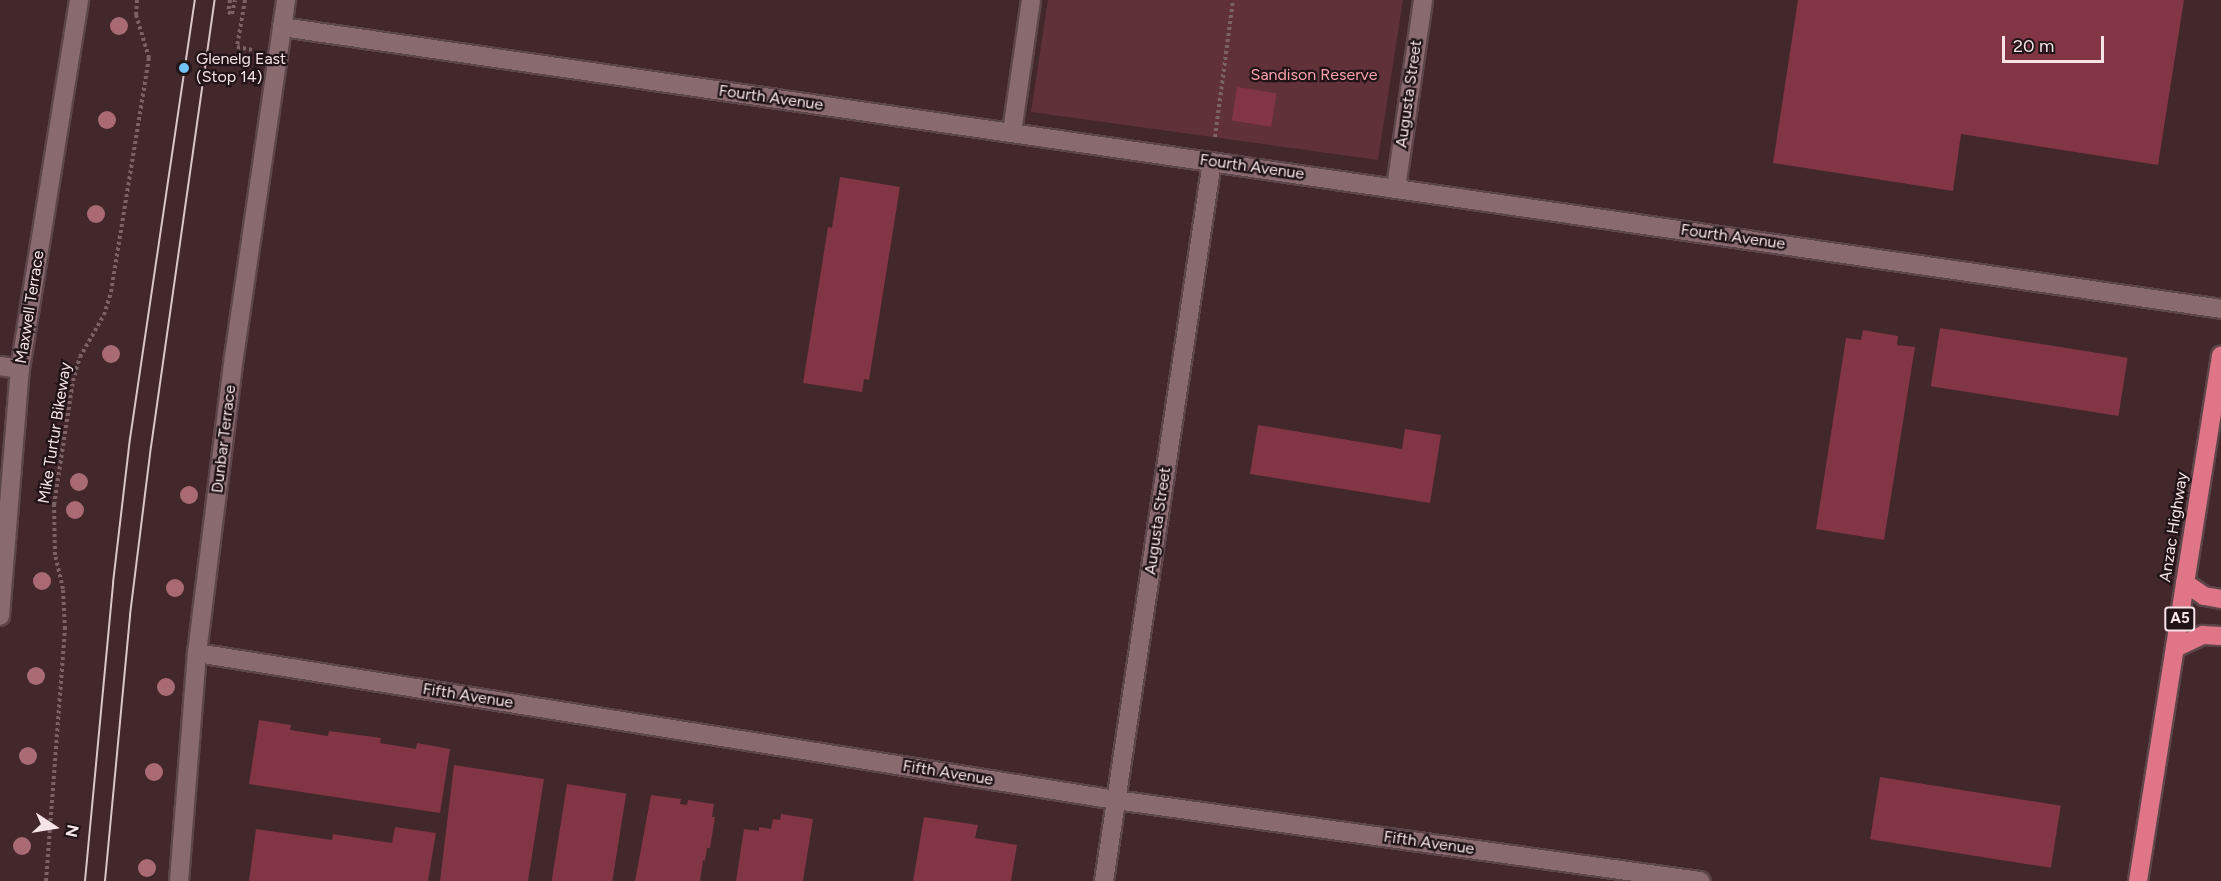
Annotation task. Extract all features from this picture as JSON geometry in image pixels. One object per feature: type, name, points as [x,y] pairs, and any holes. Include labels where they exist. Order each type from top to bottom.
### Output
[{"type":"highway","name":"Anzac Highway","points":[[2138,881],[2221,357]]},
{"type":"highway","points":[[2185,583],[2204,596],[2221,599]]},
{"type":"highway","points":[[2175,648],[2203,635],[2221,636]]},
{"type":"street","name":"Maxwell Terrace","points":[[0,616],[20,369],[79,0]]},
{"type":"street","name":"Dunbar Terrace","points":[[178,881],[197,653],[234,357],[286,0]]},
{"type":"street","points":[[1012,132],[1031,0]]},
{"type":"street","name":"Augusta Street","points":[[1395,188],[1423,0]]},
{"type":"street","name":"Fourth Avenue","points":[[282,27],[2221,309]]},
{"type":"street","name":"Augusta Street","points":[[1104,881],[1212,162]]},
{"type":"street","points":[[0,366],[20,369]]},
{"type":"street","name":"Fifth Avenue","points":[[197,653],[1116,800],[1700,881]]},
{"type":"path","name":"Mike Turtur Bikeway","points":[[46,881],[65,629],[63,589],[55,555],[54,505],[73,381],[80,357],[104,315],[111,292],[149,58],[136,15],[137,0]]},
{"type":"path","points":[[230,0],[228,12],[232,14],[235,0]]},
{"type":"path","points":[[245,0],[237,47],[278,56]]},
{"type":"path","points":[[1212,162],[1233,0]]},
{"type":"green space","name":"Sandison Reserve","points":[[1048,0],[1403,0],[1378,160],[1031,112]]},
{"type":"building","points":[[1798,0],[2184,0],[2158,165],[1961,134],[1953,191],[1773,163]]},
{"type":"building","points":[[1237,87],[1277,93],[1271,127],[1232,121]]},
{"type":"building","points":[[840,177],[900,187],[869,380],[864,379],[862,392],[803,383],[828,227],[832,228]]},
{"type":"building","points":[[1940,328],[2128,358],[2118,416],[1931,386]]},
{"type":"building","points":[[1863,330],[1898,336],[1897,345],[1915,347],[1884,540],[1816,529],[1846,338],[1861,340]]},
{"type":"building","points":[[1258,425],[1402,449],[1405,429],[1441,435],[1430,503],[1250,474]]},
{"type":"building","points":[[259,720],[291,725],[290,730],[328,736],[329,731],[381,738],[380,743],[416,749],[417,743],[450,749],[440,813],[249,784]]},
{"type":"building","points":[[454,765],[544,779],[528,881],[440,881]]},
{"type":"building","points":[[1880,777],[2061,806],[2051,868],[1870,839]]},
{"type":"building","points":[[567,784],[626,793],[612,881],[552,881]]},
{"type":"building","points":[[651,795],[681,799],[680,804],[687,805],[688,800],[714,804],[712,817],[715,817],[710,848],[707,848],[705,861],[703,860],[700,881],[635,881]]},
{"type":"building","points":[[781,814],[813,819],[803,881],[736,881],[744,829],[759,831],[759,827],[771,829],[773,819],[780,820]]},
{"type":"building","points":[[924,817],[978,825],[975,838],[1017,845],[1011,881],[913,881]]},
{"type":"building","points":[[395,827],[436,833],[428,881],[249,881],[256,829],[332,840],[333,834],[392,843]]},
{"type":"tram line","points":[[85,881],[113,583],[130,439],[195,0]]},
{"type":"tram line","points":[[105,881],[130,615],[151,447],[215,0]]},
{"type":"place","name":"Glenelg East (Stop 14)","points":[[184,68]]}]
